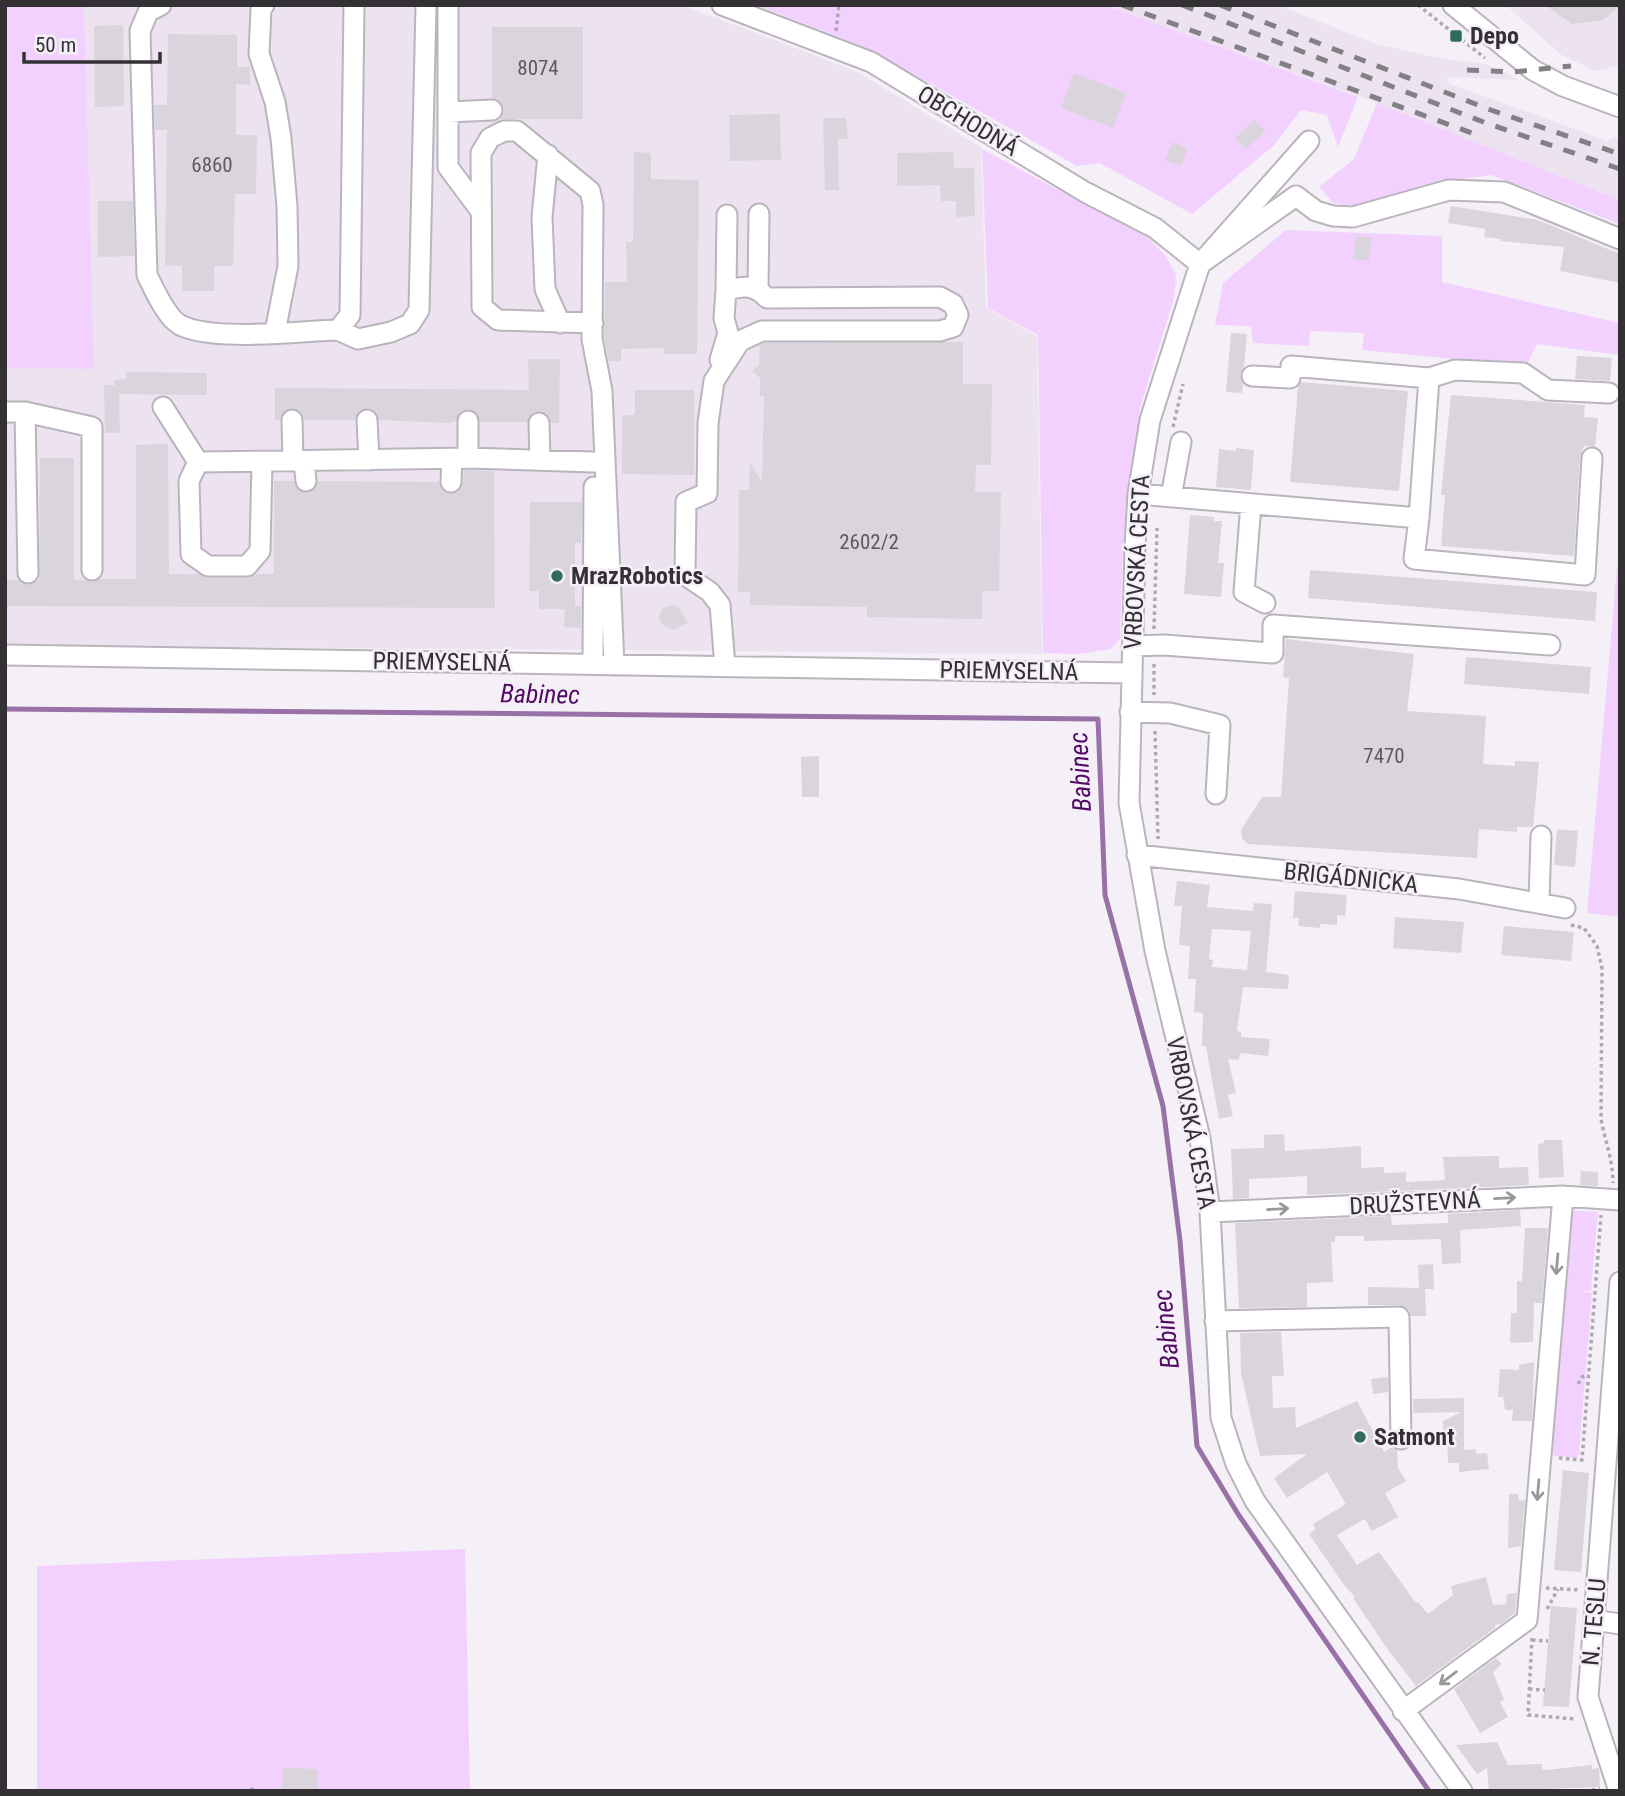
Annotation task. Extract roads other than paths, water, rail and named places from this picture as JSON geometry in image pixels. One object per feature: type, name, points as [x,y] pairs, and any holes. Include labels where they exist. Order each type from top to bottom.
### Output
[{"type":"street","points":[[161,5],[148,12],[140,31],[148,275],[159,301],[178,324],[220,335],[338,330],[358,339],[391,332],[410,324],[419,310],[426,5]]},
{"type":"street","points":[[264,5],[261,9],[259,54],[275,103],[287,206],[288,266],[275,332]]},
{"type":"street","points":[[338,330],[350,315],[354,5]]},
{"type":"street","points":[[448,5],[448,166],[480,210]]},
{"type":"street","name":"OBCHODNÁ","points":[[722,5],[871,62],[1085,192],[1155,228],[1200,264]]},
{"type":"street","points":[[1454,5],[1533,70],[1563,86],[1620,107]]},
{"type":"street","points":[[448,112],[492,110]]},
{"type":"street","points":[[593,323],[498,320],[482,307],[481,153],[490,138],[504,131],[517,131],[590,191],[593,205],[593,323],[592,339],[602,391],[614,665]]},
{"type":"street","points":[[1200,264],[1309,142]]},
{"type":"street","points":[[548,155],[542,217],[545,289],[560,323]]},
{"type":"street","points":[[1200,264],[1296,196],[1316,211],[1333,216],[1353,217],[1449,191],[1504,192],[1620,240]]},
{"type":"street","points":[[727,215],[724,318],[734,337]]},
{"type":"street","points":[[759,215],[763,293],[772,308],[769,321],[762,331]]},
{"type":"street","name":"VRBOVSKÁ CESTA","points":[[1200,264],[1150,421],[1156,495],[1132,646],[1129,803],[1156,951],[1200,1138],[1210,1212],[1221,1418],[1236,1464],[1255,1501],[1462,1791]]},
{"type":"street","points":[[726,290],[740,287],[763,293],[940,297],[953,304],[958,315],[953,327],[940,331],[762,331],[734,337]]},
{"type":"street","points":[[725,666],[720,605],[710,592],[685,575],[686,502],[707,493],[708,423],[714,381],[734,337]]},
{"type":"street","points":[[1252,376],[1290,378],[1291,366],[1429,378],[1455,370],[1523,373],[1548,390],[1609,393]]},
{"type":"street","points":[[588,368],[593,462],[593,664]]},
{"type":"street","points":[[1429,378],[1414,559],[1585,575],[1592,458]]},
{"type":"street","points":[[163,407],[198,462]]},
{"type":"street","points":[[5,412],[25,412],[92,427],[92,570]]},
{"type":"street","points":[[25,412],[28,573]]},
{"type":"street","points":[[292,420],[301,468]]},
{"type":"street","points":[[367,420],[369,460]]},
{"type":"street","points":[[451,482],[460,459],[468,421]]},
{"type":"street","points":[[539,423],[540,460]]},
{"type":"street","points":[[1177,436],[1156,495],[1419,518]]},
{"type":"street","points":[[198,462],[262,462],[301,468],[369,460],[593,462]]},
{"type":"street","points":[[198,462],[189,481],[191,554],[208,566],[247,566],[260,551],[262,462]]},
{"type":"street","points":[[1251,503],[1244,592],[1265,603]]},
{"type":"street","points":[[1132,646],[1273,653],[1273,625],[1550,645]]},
{"type":"street","name":"PRIEMYSELNÁ","points":[[5,655],[1131,673]]},
{"type":"street","points":[[1130,712],[1170,713],[1220,724],[1216,794]]},
{"type":"street","points":[[1539,903],[1541,836]]},
{"type":"street","name":"BRIGÁDNICKA","points":[[1137,855],[1459,889],[1565,908]]},
{"type":"street","points":[[1404,1711],[1527,1620],[1563,1196]]},
{"type":"street","name":"DRUŽSTEVNÁ","points":[[1210,1212],[1563,1196],[1612,1199]]},
{"type":"street","name":"N. TESLU","points":[[1613,1790],[1588,1698],[1597,1592],[1613,1486],[1620,1282]]},
{"type":"street","points":[[1215,1321],[1399,1317],[1401,1439]]},
{"type":"street","points":[[1594,1620],[1620,1624]]},
{"type":"waterway","name":"Babinec","points":[[5,709],[1098,719],[1105,895],[1163,1106],[1180,1241],[1197,1446],[1238,1514],[1429,1791]]},
{"type":"railway","points":[[1122,5],[1480,136]]},
{"type":"railway","points":[[1182,5],[1486,123],[1620,169]]},
{"type":"railway","points":[[1220,5],[1491,110],[1620,154]]},
{"type":"railway","points":[[1467,70],[1513,72],[1571,66]]},
{"type":"place","name":"Depo","points":[[1456,36]]},
{"type":"place","name":"MrazRobotics","points":[[557,576]]},
{"type":"place","name":"Satmont","points":[[1360,1437]]}]
